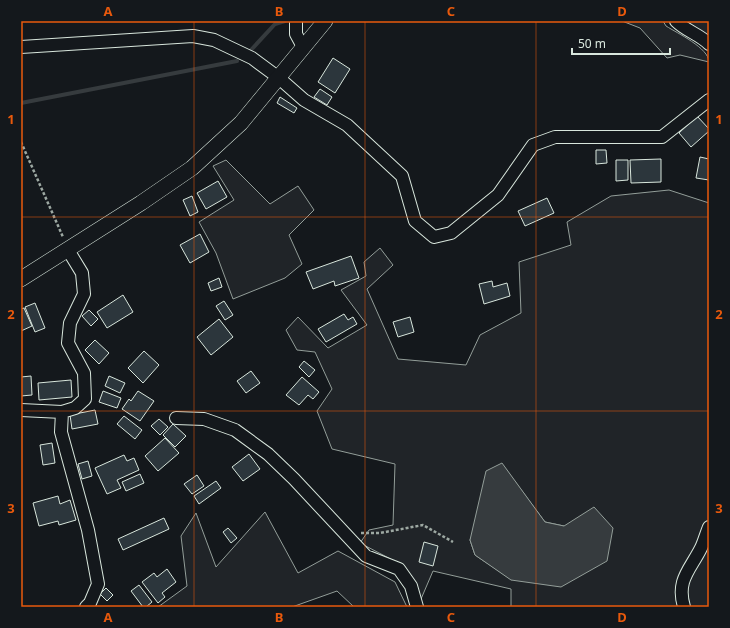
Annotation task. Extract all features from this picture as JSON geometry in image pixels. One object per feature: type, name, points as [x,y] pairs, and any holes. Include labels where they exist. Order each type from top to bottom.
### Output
[{"type":"street","points":[[296,21],[296,34],[304,48]]},
{"type":"street","points":[[21,278],[68,250],[192,168],[241,123],[325,21]]},
{"type":"street","points":[[676,21],[683,28],[704,39],[709,44]]},
{"type":"street","points":[[21,47],[193,36],[214,40],[252,58],[279,78],[304,100],[347,125],[402,176],[415,221],[434,237],[451,233],[498,195],[533,145],[555,137],[662,137],[709,100]]},
{"type":"street","points":[[21,410],[62,412],[75,408],[85,399],[84,373],[68,343],[70,323],[84,294],[82,274],[68,250]]},
{"type":"street","points":[[62,412],[62,432],[88,530],[98,584],[90,603],[86,607]]},
{"type":"street","points":[[176,418],[204,419],[236,430],[268,454],[294,479],[366,556],[399,568],[411,586],[418,607]]},
{"type":"street","points":[[684,607],[681,596],[684,576],[702,547],[709,527]]},
{"type":"path","points":[[21,142],[68,250]]},
{"type":"path","points":[[344,534],[380,533],[423,525],[454,542]]},
{"type":"shaded area","points":[[622,21],[663,21],[666,26],[704,51],[709,62],[680,55],[667,58],[640,28]]},
{"type":"shaded area","points":[[685,21],[709,21],[709,37]]},
{"type":"shaded area","points":[[226,160],[270,204],[298,186],[314,210],[289,235],[302,264],[285,278],[233,299],[216,253],[199,222],[234,200],[213,166]]},
{"type":"shaded area","points":[[669,190],[709,203],[709,607],[511,607],[511,589],[433,571],[421,599],[404,566],[360,543],[369,530],[393,525],[395,464],[332,449],[317,411],[332,389],[315,352],[297,350],[286,330],[298,317],[328,348],[367,325],[341,290],[366,276],[364,262],[380,248],[393,265],[367,289],[398,359],[466,365],[480,335],[521,313],[519,262],[571,245],[567,222],[611,196]],"holes":[[[502,464],[545,522],[564,526],[512,580],[475,555],[470,540]]]},
{"type":"shaded area","points":[[502,463],[545,522],[564,526],[594,507],[613,528],[607,561],[561,587],[511,580],[475,555],[470,540],[486,471]]},
{"type":"shaded area","points":[[265,512],[298,573],[338,551],[395,582],[407,607],[354,607],[337,591],[292,607],[158,607],[187,586],[181,536],[196,513],[216,567]]},
{"type":"building","points":[[333,58],[350,69],[335,93],[318,82]]},
{"type":"building","points":[[320,89],[332,97],[327,105],[314,97]]},
{"type":"building","points":[[280,97],[297,108],[294,113],[277,103]]},
{"type":"building","points":[[697,116],[709,129],[709,131],[691,147],[679,133]]},
{"type":"building","points":[[596,150],[606,150],[607,163],[596,164]]},
{"type":"building","points":[[700,157],[709,159],[709,180],[696,178]]},
{"type":"building","points":[[661,159],[661,182],[631,183],[630,160]]},
{"type":"building","points":[[616,160],[628,160],[628,180],[616,181]]},
{"type":"building","points":[[218,181],[227,197],[206,209],[197,193]]},
{"type":"building","points":[[192,196],[198,212],[190,216],[183,200]]},
{"type":"building","points":[[547,198],[554,213],[525,226],[518,211]]},
{"type":"building","points":[[200,234],[209,252],[190,263],[180,245]]},
{"type":"building","points":[[351,256],[359,278],[335,286],[334,281],[313,289],[306,272]]},
{"type":"building","points":[[219,278],[222,287],[211,291],[208,283]]},
{"type":"building","points":[[492,281],[493,287],[507,283],[510,296],[484,304],[479,284]]},
{"type":"building","points":[[123,295],[133,312],[107,328],[97,312]]},
{"type":"building","points":[[224,301],[233,315],[225,320],[216,306]]},
{"type":"building","points":[[35,303],[45,328],[35,332],[25,307]]},
{"type":"building","points":[[24,308],[32,326],[21,331],[21,309]]},
{"type":"building","points":[[89,310],[98,319],[91,326],[82,316]]},
{"type":"building","points":[[344,314],[348,320],[353,317],[357,324],[326,342],[318,329]]},
{"type":"building","points":[[410,317],[414,332],[398,337],[393,322]]},
{"type":"building","points":[[219,319],[233,337],[211,355],[197,337]]},
{"type":"building","points":[[95,340],[109,353],[99,364],[85,350]]},
{"type":"building","points":[[144,351],[159,365],[143,383],[128,368]]},
{"type":"building","points":[[304,361],[315,370],[309,377],[299,367]]},
{"type":"building","points":[[251,371],[260,383],[246,393],[237,381]]},
{"type":"building","points":[[31,376],[32,395],[21,396],[21,377]]},
{"type":"building","points":[[109,376],[125,383],[120,393],[105,386]]},
{"type":"building","points":[[302,377],[319,392],[313,399],[308,395],[299,405],[286,395]]},
{"type":"building","points":[[71,380],[72,397],[39,400],[38,383]]},
{"type":"building","points":[[103,391],[121,398],[117,408],[99,402]]},
{"type":"building","points":[[138,391],[154,401],[140,421],[122,409],[129,399],[131,401]]},
{"type":"building","points":[[95,410],[98,424],[72,429],[70,415]]},
{"type":"building","points":[[124,416],[142,430],[135,439],[117,424]]},
{"type":"building","points":[[159,419],[168,427],[160,435],[151,426]]},
{"type":"building","points":[[173,424],[186,436],[175,447],[163,435]]},
{"type":"building","points":[[165,438],[179,453],[158,471],[145,456]]},
{"type":"building","points":[[52,443],[55,463],[43,465],[40,445]]},
{"type":"building","points":[[249,454],[260,469],[243,481],[232,467]]},
{"type":"building","points":[[124,455],[127,461],[134,458],[139,470],[117,480],[121,488],[107,494],[95,468]]},
{"type":"building","points":[[88,461],[92,476],[82,479],[78,464]]},
{"type":"building","points":[[140,474],[144,483],[126,491],[122,482]]},
{"type":"building","points":[[197,475],[204,486],[192,494],[184,484]]},
{"type":"building","points":[[216,481],[221,488],[199,504],[194,496]]},
{"type":"building","points":[[58,496],[60,504],[70,500],[76,520],[59,525],[58,521],[39,526],[33,503]]},
{"type":"building","points":[[164,518],[169,529],[123,550],[118,539]]},
{"type":"building","points":[[228,528],[237,538],[231,543],[223,532]]},
{"type":"building","points":[[424,542],[438,546],[433,566],[419,562]]},
{"type":"building","points":[[167,569],[176,582],[162,593],[165,597],[158,603],[142,582],[154,573],[157,577]]},
{"type":"building","points":[[139,585],[152,602],[146,607],[143,607],[131,591]]},
{"type":"building","points":[[106,588],[113,595],[107,601],[100,594]]},
{"type":"waterway","points":[[251,50],[275,24],[285,21]]},
{"type":"waterway","points":[[21,103],[237,61]]}]
